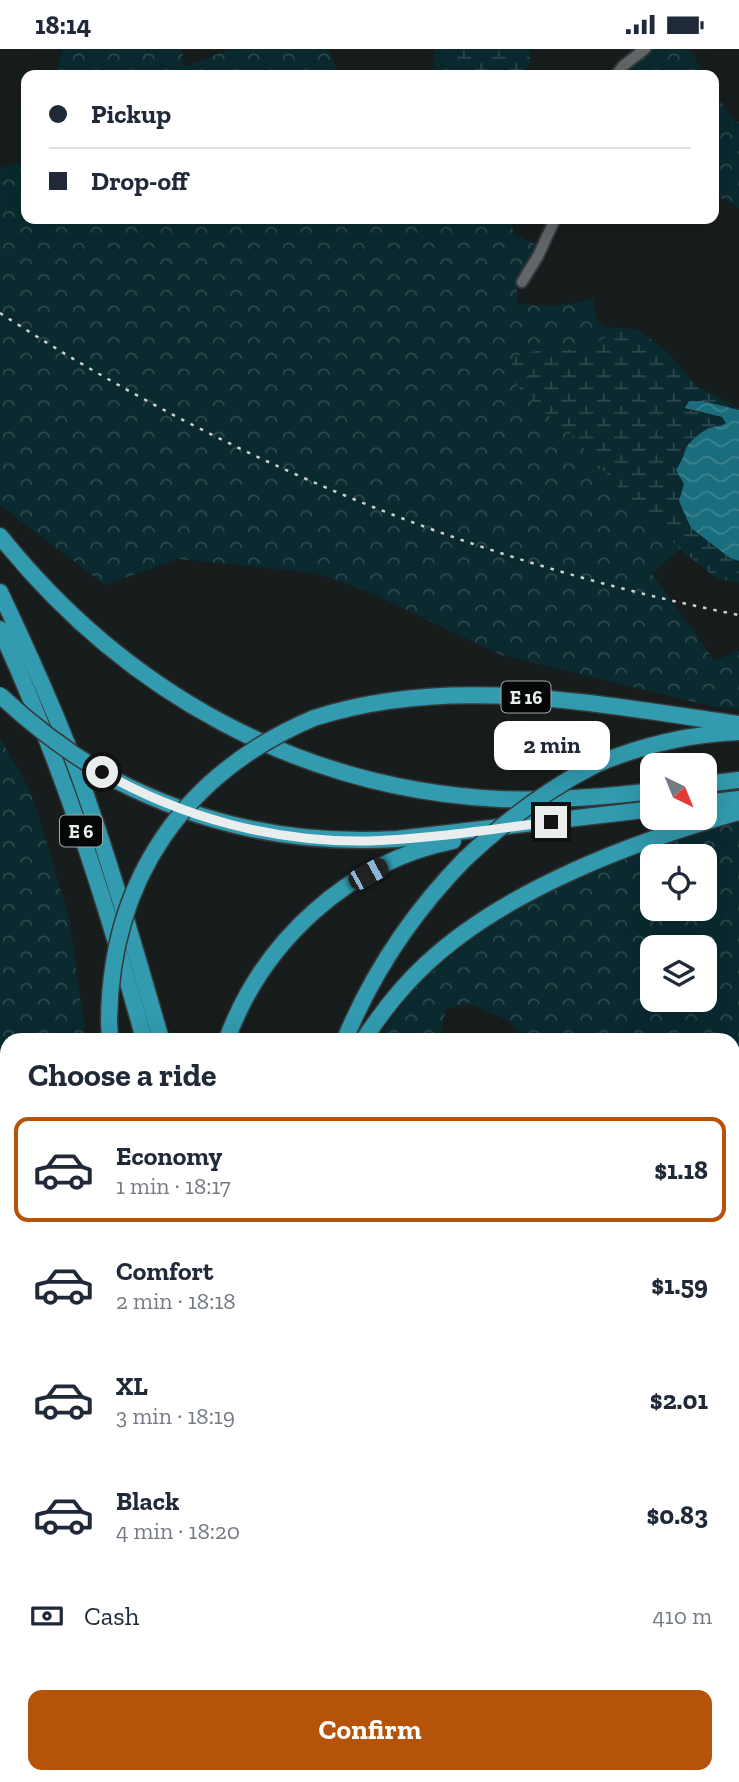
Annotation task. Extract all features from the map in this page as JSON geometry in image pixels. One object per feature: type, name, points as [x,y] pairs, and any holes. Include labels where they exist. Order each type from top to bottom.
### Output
[{"type":"highway","points":[[0,537],[62,606],[133,666],[210,717],[283,752],[379,782],[474,797],[548,799],[640,792]]},
{"type":"highway","name":"E 6","points":[[0,592],[43,684],[85,793],[125,913],[159,1033]]},
{"type":"highway","name":"E 6","points":[[0,629],[53,751],[77,817],[142,1033]]},
{"type":"highway","name":"E 16","points":[[110,1033],[112,974],[120,930],[145,868],[158,844],[183,811],[221,772],[259,745],[314,718],[385,700],[420,696],[474,694],[547,699],[739,724]]},
{"type":"highway","points":[[0,695],[52,739],[115,780],[204,817],[253,830],[293,837],[370,841],[640,811]]},
{"type":"highway","points":[[348,1033],[362,1001],[395,945],[421,909],[465,859],[497,829],[557,785],[597,764],[656,744],[694,736],[739,732]]},
{"type":"highway","points":[[718,782],[739,780]]},
{"type":"highway","points":[[718,801],[739,799]]},
{"type":"highway","points":[[368,1033],[412,978],[444,949],[523,897],[601,860],[680,829],[739,812]]},
{"type":"highway","points":[[230,1033],[243,1002],[267,963],[291,933],[334,895],[384,865],[422,850],[524,825]]},
{"type":"street","points":[[620,70],[645,49]]},
{"type":"street","points":[[522,282],[553,224]]},
{"type":"green space","points":[[62,49],[182,49],[184,67],[231,49],[328,49],[338,70],[57,70]]},
{"type":"green space","points":[[435,49],[455,49],[465,65],[474,70],[428,70],[434,68]]},
{"type":"green space","points":[[455,49],[530,49],[530,63],[526,70],[474,70],[465,65]]},
{"type":"green space","points":[[643,49],[689,49],[702,70],[621,70]]},
{"type":"green space","points":[[719,98],[735,123],[739,122],[739,208],[719,197]]},
{"type":"green space","points":[[21,162],[21,224],[512,224],[513,233],[539,246],[517,279],[517,304],[555,305],[593,298],[596,319],[604,327],[636,329],[617,331],[585,349],[541,350],[519,388],[570,432],[628,498],[680,549],[652,574],[715,661],[739,650],[739,709],[711,706],[501,655],[373,594],[317,573],[178,559],[105,585],[0,505],[0,168]]},
{"type":"green space","points":[[638,329],[667,352],[697,386],[739,408],[704,401],[686,409],[722,417],[726,423],[687,447],[685,457],[676,470],[730,558],[739,561],[739,583],[716,578],[680,549],[628,498],[570,432],[519,388],[510,368],[515,356],[541,350],[585,349],[617,331]]},
{"type":"green space","points":[[0,738],[31,792],[69,918],[85,1033],[0,1033]]},
{"type":"green space","points":[[739,817],[739,1033],[520,1033],[509,1021],[469,1003],[446,1009],[440,1033],[382,1033],[410,990],[507,911],[640,847],[640,921],[717,921],[717,844],[650,844],[696,830],[717,830],[718,823]]},
{"type":"water","points":[[689,401],[703,401],[739,410],[739,561],[730,558],[691,528],[679,501],[684,484],[676,470],[686,448],[706,429],[726,423],[722,417],[685,408]]},
{"type":"railway","points":[[0,313],[173,415],[355,500],[544,567],[739,615]]},
{"type":"route","points":[[102,772],[145,795],[194,814],[253,830],[293,837],[370,841],[551,822]]}]
